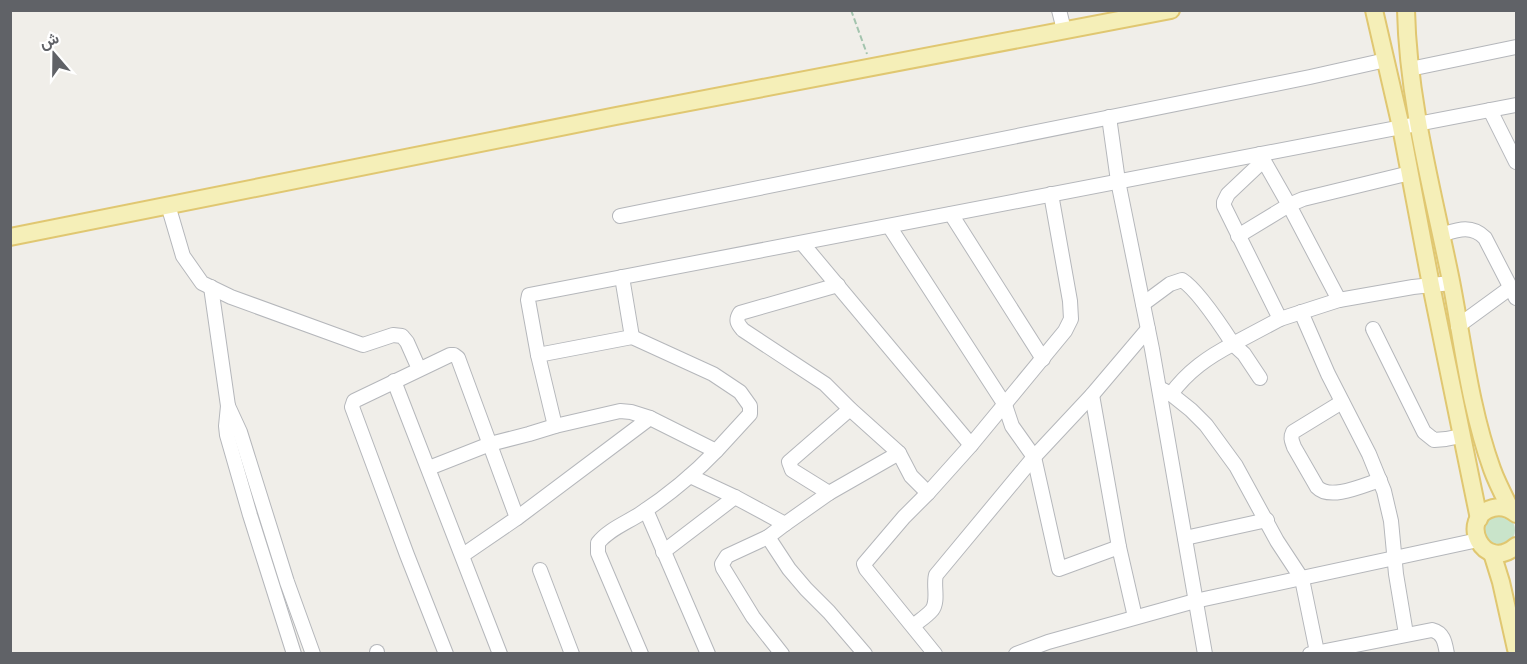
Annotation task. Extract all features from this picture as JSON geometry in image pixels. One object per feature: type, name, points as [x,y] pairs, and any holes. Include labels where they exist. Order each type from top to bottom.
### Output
[{"type":"main road","points":[[12,235],[1171,10]]},
{"type":"main road","points":[[1374,10],[1401,127],[1479,519]]},
{"type":"main road","points":[[1406,10],[1410,69],[1419,124],[1472,393],[1492,469],[1514,512]]},
{"type":"main road","points":[[1514,512],[1504,507],[1489,509],[1479,519],[1476,530],[1478,540],[1492,553],[1508,552],[1516,546]]},
{"type":"main road","points":[[1492,553],[1516,649]]},
{"type":"street","points":[[1059,10],[1064,30]]},
{"type":"street","points":[[1410,69],[1516,47]]},
{"type":"street","points":[[620,216],[1386,60]]},
{"type":"street","points":[[555,426],[538,355],[529,295],[1118,181],[1262,157],[1516,105]]},
{"type":"street","points":[[1490,110],[1516,162]]},
{"type":"street","points":[[1109,117],[1118,181],[1148,329],[1165,391],[1185,538],[1205,654]]},
{"type":"street","points":[[1262,157],[1339,300]]},
{"type":"street","points":[[1262,157],[1228,194],[1224,202],[1225,210],[1280,318]]},
{"type":"street","points":[[1238,236],[1303,199],[1410,172]]},
{"type":"street","points":[[935,654],[864,564],[903,517],[971,445],[1065,331],[1071,314],[1051,194]]},
{"type":"street","points":[[168,205],[183,256],[202,283],[231,297],[363,345],[393,335],[402,336],[419,369]]},
{"type":"street","points":[[951,214],[1043,359]]},
{"type":"street","points":[[890,226],[1005,405],[1012,426],[1034,457],[1059,569],[1119,547]]},
{"type":"street","points":[[1441,235],[1469,229],[1485,238],[1513,293],[1458,326]]},
{"type":"street","points":[[802,243],[971,445]]},
{"type":"street","points":[[622,277],[632,337]]},
{"type":"street","points":[[1143,304],[1170,284],[1182,280],[1208,309],[1233,344],[1244,354],[1260,378]]},
{"type":"street","points":[[1165,391],[1179,383],[1212,354],[1280,318],[1339,300],[1451,283]]},
{"type":"street","points":[[837,285],[740,313],[737,323],[743,330],[825,384],[898,453],[911,476],[928,493]]},
{"type":"street","points":[[211,287],[228,406],[227,435],[294,654]]},
{"type":"street","points":[[1301,312],[1342,402],[1369,454],[1389,507],[1396,574],[1406,634]]},
{"type":"street","points":[[913,626],[933,609],[936,575],[1034,457],[1092,395],[1148,329]]},
{"type":"street","points":[[1373,329],[1424,432],[1434,440],[1461,435]]},
{"type":"street","points":[[538,355],[632,337],[713,374],[740,392],[751,410],[750,414],[716,451],[690,476],[646,510],[603,537],[598,543],[598,553],[641,654]]},
{"type":"street","points":[[446,654],[352,406],[354,401],[419,369],[454,355],[458,358],[517,518]]},
{"type":"street","points":[[394,381],[500,654]]},
{"type":"street","points":[[1165,391],[1191,410],[1225,449],[1246,481],[1277,541],[1302,579],[1314,653],[1428,630],[1439,632],[1445,643],[1447,654]]},
{"type":"street","points":[[1092,395],[1119,547],[1135,617]]},
{"type":"street","points":[[1342,402],[1293,432],[1291,436],[1293,447],[1317,487],[1326,494],[1346,491],[1380,480]]},
{"type":"street","points":[[228,406],[240,432],[287,582],[313,654]]},
{"type":"street","points":[[829,493],[792,470],[789,462],[850,409]]},
{"type":"street","points":[[429,468],[490,444],[620,411],[650,418],[716,451]]},
{"type":"street","points":[[463,555],[517,518],[650,418]]},
{"type":"street","points":[[782,654],[753,616],[722,564],[727,556],[768,537],[829,493],[898,453]]},
{"type":"street","points":[[690,476],[785,524]]},
{"type":"street","points":[[663,552],[735,497]]},
{"type":"street","points":[[646,510],[708,654]]},
{"type":"street","points":[[1185,538],[1267,520]]},
{"type":"street","points":[[768,537],[789,569],[865,654]]},
{"type":"street","points":[[1016,654],[1048,642],[1195,601],[1478,540]]},
{"type":"street","points":[[540,570],[573,654]]},
{"type":"path","points":[[851,10],[871,68]]},
{"type":"green space","points":[[1500,515],[1511,519],[1515,530],[1511,541],[1500,545],[1489,541],[1485,530],[1489,519]]}]
